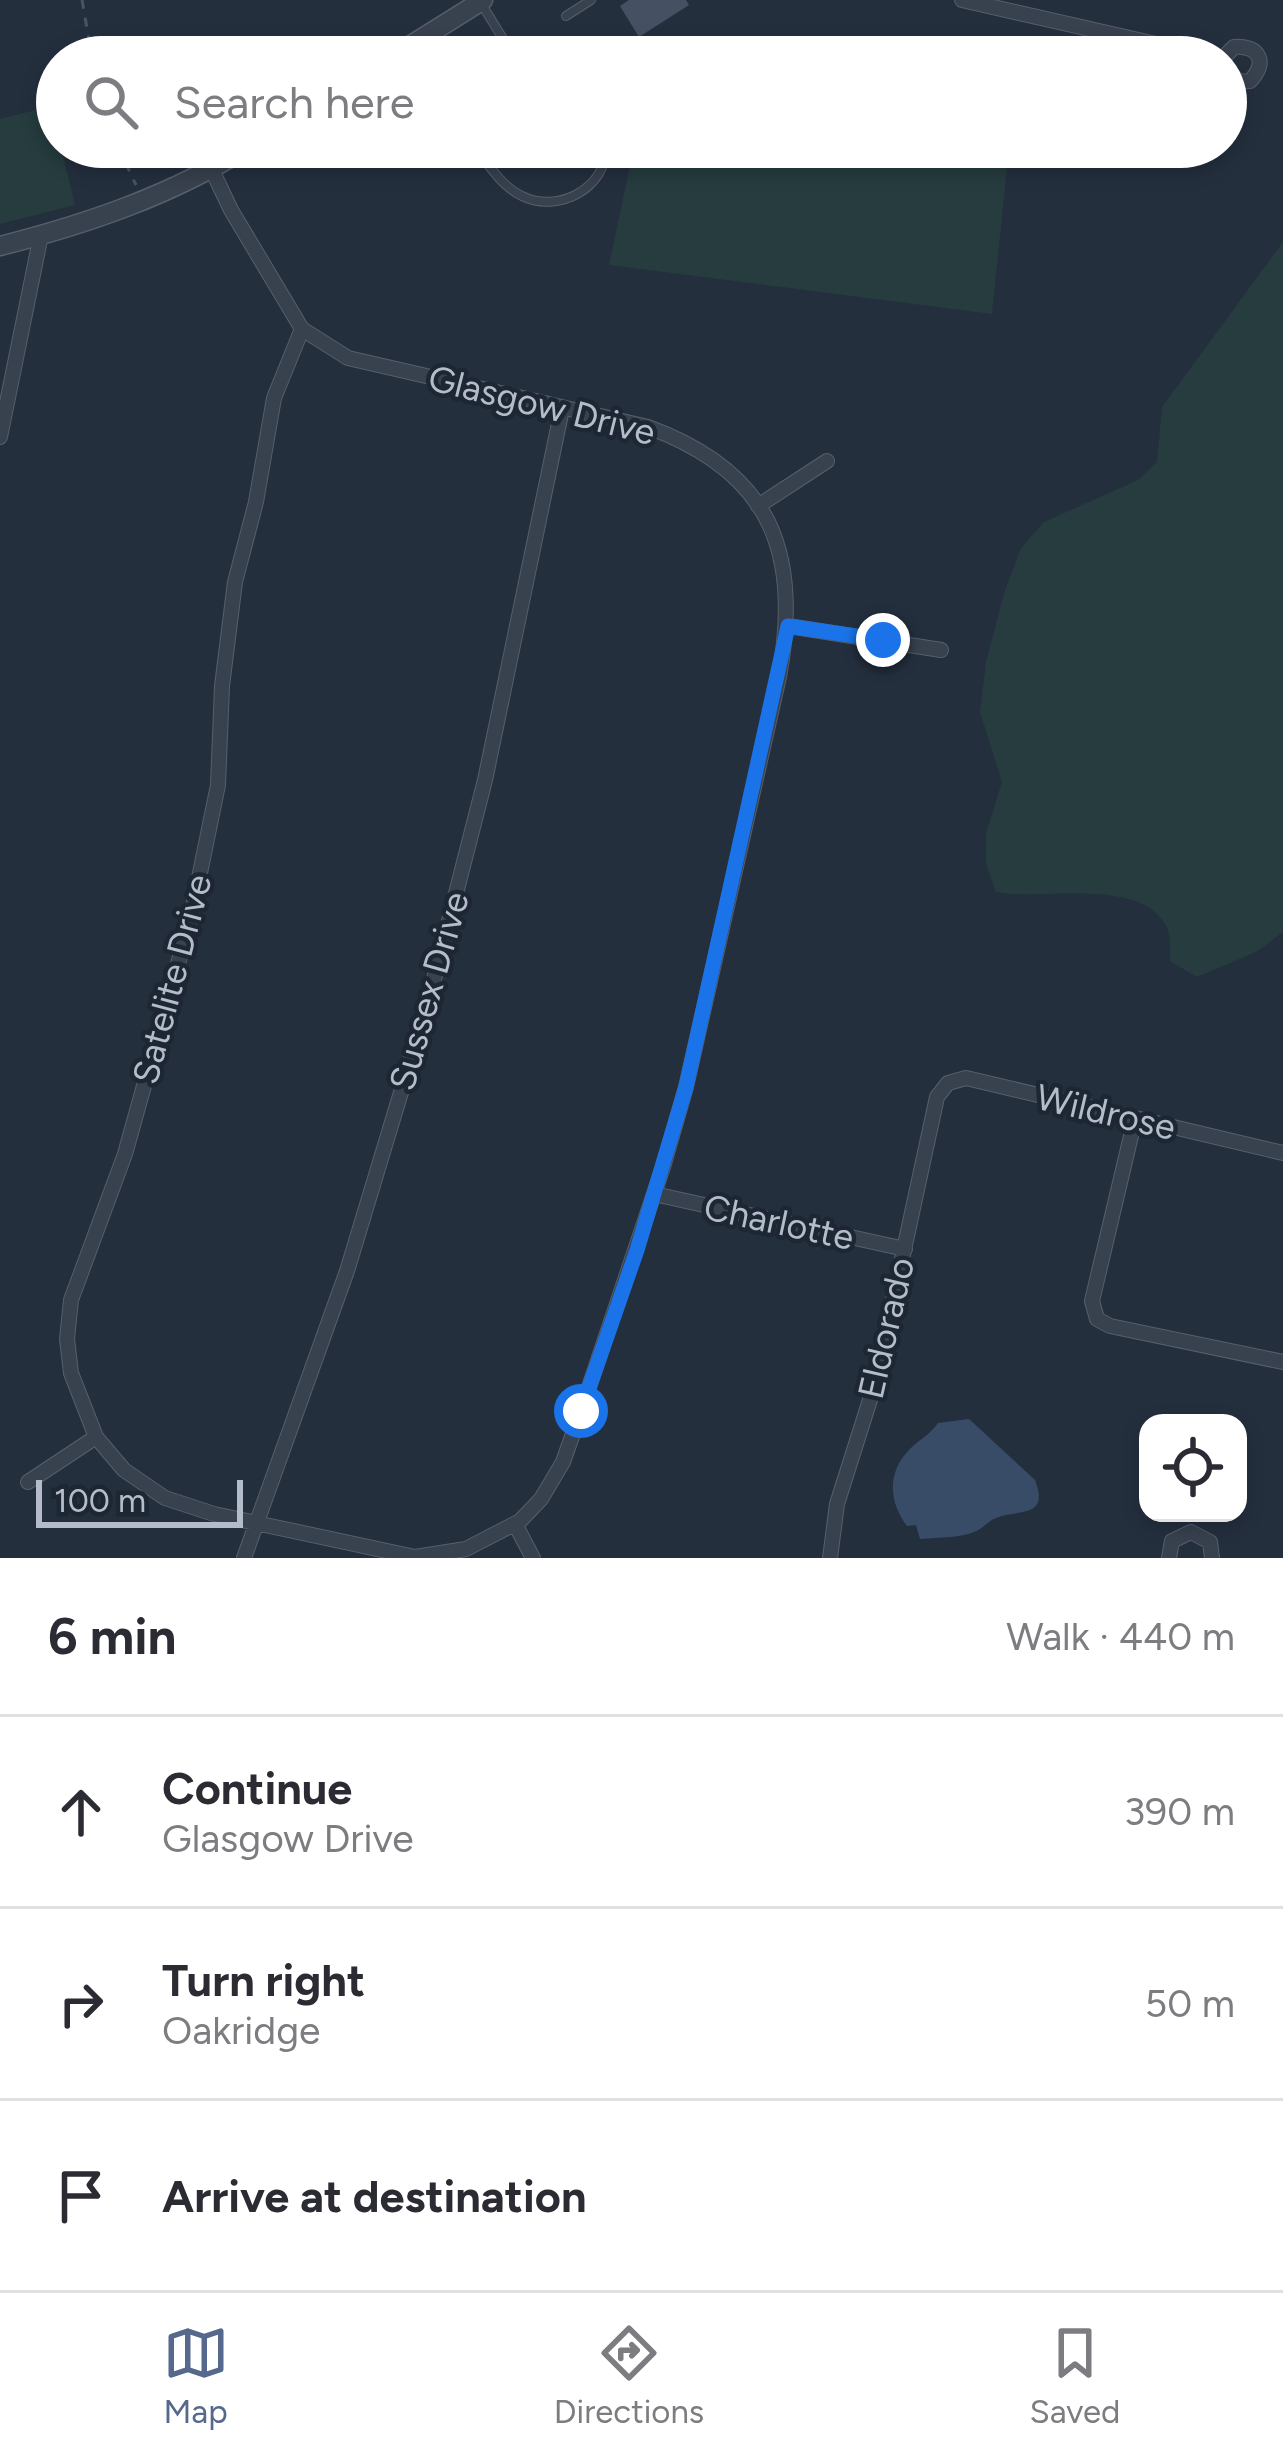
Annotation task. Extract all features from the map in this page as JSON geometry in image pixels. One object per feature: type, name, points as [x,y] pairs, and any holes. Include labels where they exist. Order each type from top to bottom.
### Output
[{"type":"street","points":[[962,0],[1121,36]]},
{"type":"street","points":[[430,36],[482,1]]},
{"type":"street","points":[[1247,46],[1262,61],[1259,72],[1247,81]]},
{"type":"street","points":[[0,246],[137,204],[215,168]]},
{"type":"street","name":"Glasgow Drive","points":[[212,170],[302,329],[348,358],[648,427],[691,443],[736,477],[758,506],[778,542],[787,576],[788,626],[691,1066],[654,1194],[562,1462],[542,1499],[514,1524],[466,1549],[415,1557],[254,1522]]},
{"type":"street","points":[[0,437],[41,236]]},
{"type":"street","name":"Satelite Drive","points":[[254,1522],[165,1498],[124,1470],[96,1437],[70,1373],[67,1339],[70,1300],[124,1154],[191,917],[218,785],[226,642],[235,582],[256,502],[274,398],[302,329]]},
{"type":"street","name":"Sussex Drive","points":[[244,1558],[347,1271],[428,1003],[485,780],[562,409]]},
{"type":"street","points":[[758,506],[826,461]]},
{"type":"street","points":[[788,626],[941,650]]},
{"type":"street","name":"Wildrose","points":[[938,1097],[946,1075],[966,1078],[1283,1153]]},
{"type":"street","name":"Eldorado","points":[[830,1558],[836,1504],[875,1384],[938,1097]]},
{"type":"street","points":[[1135,1118],[1092,1300],[1097,1318],[1110,1326],[1283,1362]]},
{"type":"street","name":"Charlotte","points":[[654,1194],[905,1250]]},
{"type":"street","points":[[28,1482],[96,1437]]},
{"type":"street","points":[[514,1524],[533,1558]]},
{"type":"street","points":[[1169,1558],[1172,1540],[1191,1532],[1210,1542],[1212,1558]]},
{"type":"lane","points":[[566,16],[592,0]]},
{"type":"lane","points":[[482,1],[502,36]]},
{"type":"lane","points":[[493,168],[514,193],[544,202],[562,200],[590,187],[604,168]]},
{"type":"path","points":[[82,0],[88,36]]},
{"type":"path","points":[[128,168],[140,192]]},
{"type":"green space","points":[[36,110],[36,168],[66,168],[75,205],[0,224],[0,119]]},
{"type":"green space","points":[[630,168],[1007,168],[992,314],[609,265]]},
{"type":"green space","points":[[1283,242],[1283,932],[1256,952],[1197,977],[1170,961],[1165,924],[1133,900],[996,892],[986,864],[986,833],[1002,782],[980,712],[986,662],[1021,548],[1044,522],[1138,480],[1157,462],[1162,407]]},
{"type":"water","points":[[969,1419],[1035,1480],[1038,1501],[1029,1510],[996,1518],[973,1532],[920,1539],[916,1525],[907,1526],[897,1508],[896,1469],[938,1423]]},
{"type":"building","points":[[629,0],[686,0],[689,5],[641,36],[620,6]]},
{"type":"route","points":[[581,1411],[637,1250],[686,1087],[788,626],[883,640]]}]
